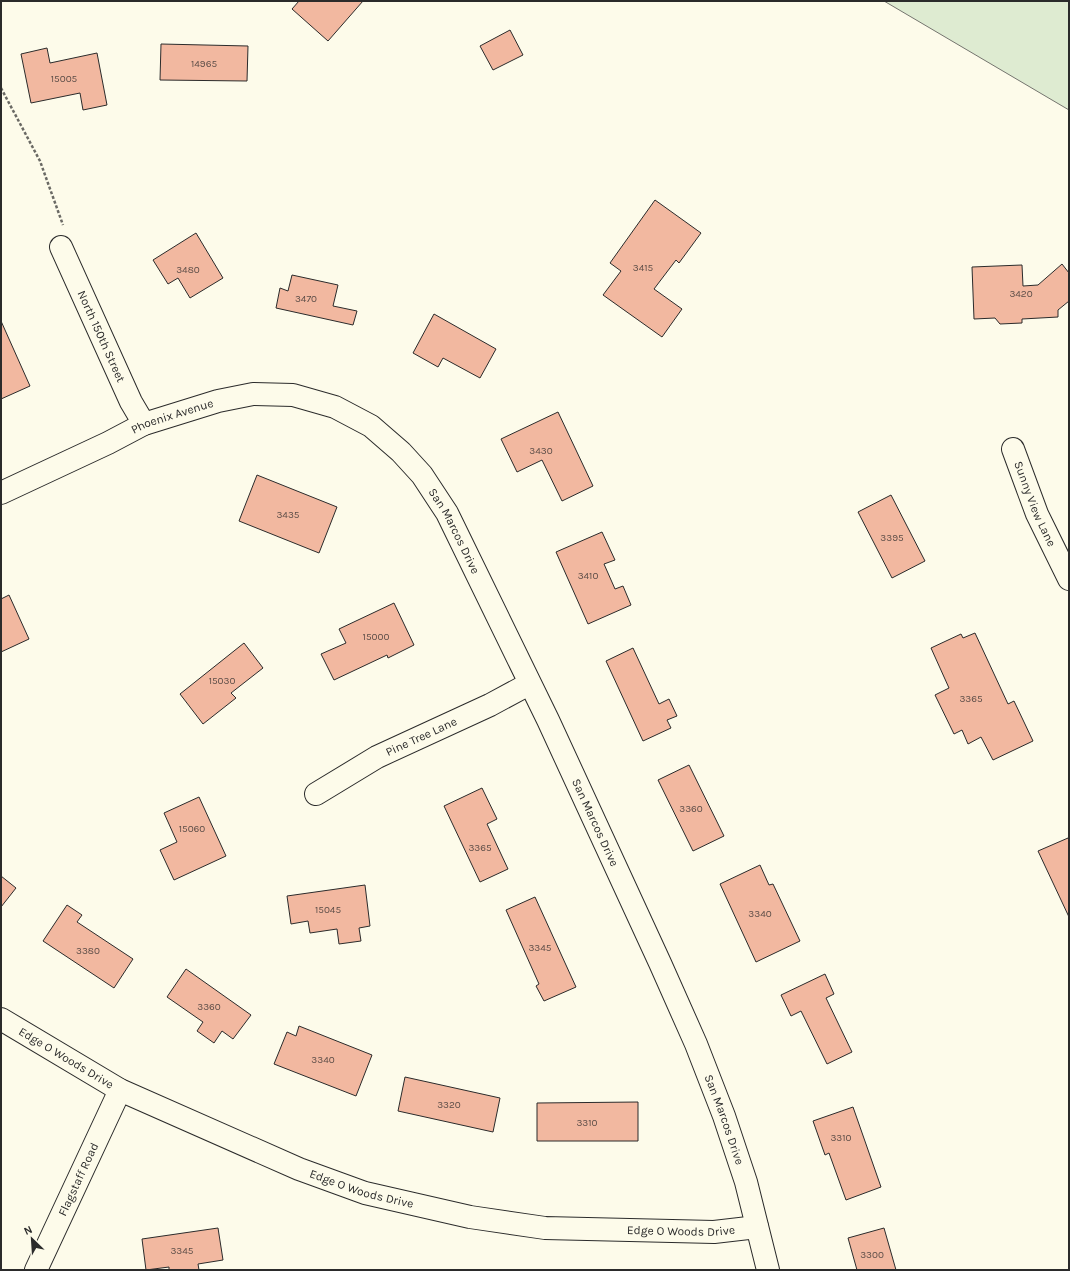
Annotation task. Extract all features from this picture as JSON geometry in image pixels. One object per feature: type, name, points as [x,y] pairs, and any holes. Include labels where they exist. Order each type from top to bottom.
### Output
[{"type":"street","name":"North 150th Street","points":[[62,247],[131,402],[144,424]]},
{"type":"street","name":"Phoenix Avenue","points":[[1,493],[108,443],[144,424],[218,401],[253,394],[293,395],[335,407],[353,416]]},
{"type":"street","name":"San Marcos Drive","points":[[353,416],[371,426],[402,452],[422,475],[447,513],[551,727],[696,1044],[729,1131],[746,1182],[768,1270]]},
{"type":"street","name":"Sunny View Lane","points":[[1013,449],[1037,514],[1069,579]]},
{"type":"street","name":"Pine Tree Lane","points":[[316,794],[377,757],[490,705],[529,684]]},
{"type":"street","name":"Edge O Woods Drive","points":[[1,1019],[120,1090],[272,1157],[365,1193],[470,1217],[545,1228],[714,1232],[757,1227]]},
{"type":"street","name":"Flagstaff Road","points":[[36,1270],[120,1090]]},
{"type":"path","points":[[1,88],[40,161],[54,197],[62,219],[66,238],[62,247]]},
{"type":"green space","points":[[884,1],[1069,1],[1069,110]]},
{"type":"building","points":[[299,1],[363,1],[328,41],[292,9]]},
{"type":"building","points":[[510,30],[523,55],[493,70],[480,46]]},
{"type":"building","points":[[161,44],[248,46],[247,81],[160,80]]},
{"type":"building","points":[[47,48],[50,63],[97,53],[107,105],[83,110],[80,93],[31,103],[21,54]]},
{"type":"building","points":[[655,200],[701,233],[679,263],[676,260],[654,289],[682,309],[662,337],[603,295],[621,271],[610,263]]},
{"type":"building","points":[[196,233],[223,278],[190,298],[178,278],[168,284],[153,260]]},
{"type":"building","points":[[1062,264],[1069,273],[1069,301],[1058,310],[1058,317],[1022,319],[1022,323],[1000,324],[995,318],[974,319],[972,267],[1022,265],[1023,286],[1038,285]]},
{"type":"building","points":[[292,275],[338,285],[333,306],[357,311],[353,325],[276,308],[280,288],[288,291]]},
{"type":"building","points":[[434,314],[496,349],[480,378],[443,358],[438,367],[413,353]]},
{"type":"building","points":[[1,321],[30,386],[1,399]]},
{"type":"building","points":[[558,412],[593,486],[562,501],[542,460],[517,472],[501,439]]},
{"type":"building","points":[[257,475],[337,507],[319,553],[239,521]]},
{"type":"building","points":[[891,495],[925,561],[892,578],[858,512]]},
{"type":"building","points":[[602,532],[615,560],[604,564],[615,589],[623,586],[631,605],[588,624],[556,552]]},
{"type":"building","points":[[9,595],[29,639],[1,652],[1,599]]},
{"type":"building","points":[[394,603],[414,645],[388,658],[387,655],[334,680],[321,654],[346,643],[339,629]]},
{"type":"building","points":[[975,633],[1008,704],[1014,701],[1033,741],[993,760],[981,737],[968,744],[962,730],[954,734],[935,695],[949,688],[931,648],[961,634],[963,638]]},
{"type":"building","points":[[244,643],[263,668],[231,693],[236,698],[203,724],[180,694]]},
{"type":"building","points":[[633,648],[659,704],[669,699],[677,716],[667,720],[671,728],[643,741],[606,661]]},
{"type":"building","points":[[689,765],[724,836],[693,851],[658,780]]},
{"type":"building","points":[[482,788],[497,819],[487,824],[508,869],[480,882],[444,806]]},
{"type":"building","points":[[199,797],[226,856],[174,880],[160,850],[177,842],[164,813]]},
{"type":"building","points":[[1068,838],[1069,840],[1069,917],[1038,851]]},
{"type":"building","points":[[760,865],[769,885],[773,884],[800,941],[756,962],[720,884]]},
{"type":"building","points":[[1,876],[16,888],[1,907]]},
{"type":"building","points":[[365,885],[370,926],[359,928],[361,941],[339,944],[337,929],[310,933],[308,921],[291,924],[287,896]]},
{"type":"building","points":[[535,897],[576,987],[544,1001],[536,986],[539,984],[506,910]]},
{"type":"building","points":[[67,905],[82,915],[77,922],[133,959],[114,988],[43,941]]},
{"type":"building","points":[[186,969],[251,1015],[233,1039],[222,1031],[214,1043],[197,1031],[203,1022],[167,997]]},
{"type":"building","points":[[825,974],[834,994],[826,998],[852,1052],[827,1064],[801,1011],[791,1016],[781,995]]},
{"type":"building","points":[[299,1026],[372,1055],[356,1096],[274,1064],[287,1032],[296,1036]]},
{"type":"building","points":[[405,1077],[500,1098],[493,1132],[398,1111]]},
{"type":"building","points":[[638,1102],[638,1141],[537,1141],[537,1103]]},
{"type":"building","points":[[853,1107],[881,1187],[846,1200],[829,1153],[825,1155],[813,1121]]},
{"type":"building","points":[[218,1228],[223,1260],[198,1264],[199,1270],[169,1270],[169,1267],[146,1270],[142,1239]]},
{"type":"building","points":[[884,1228],[896,1270],[857,1270],[848,1238]]}]
